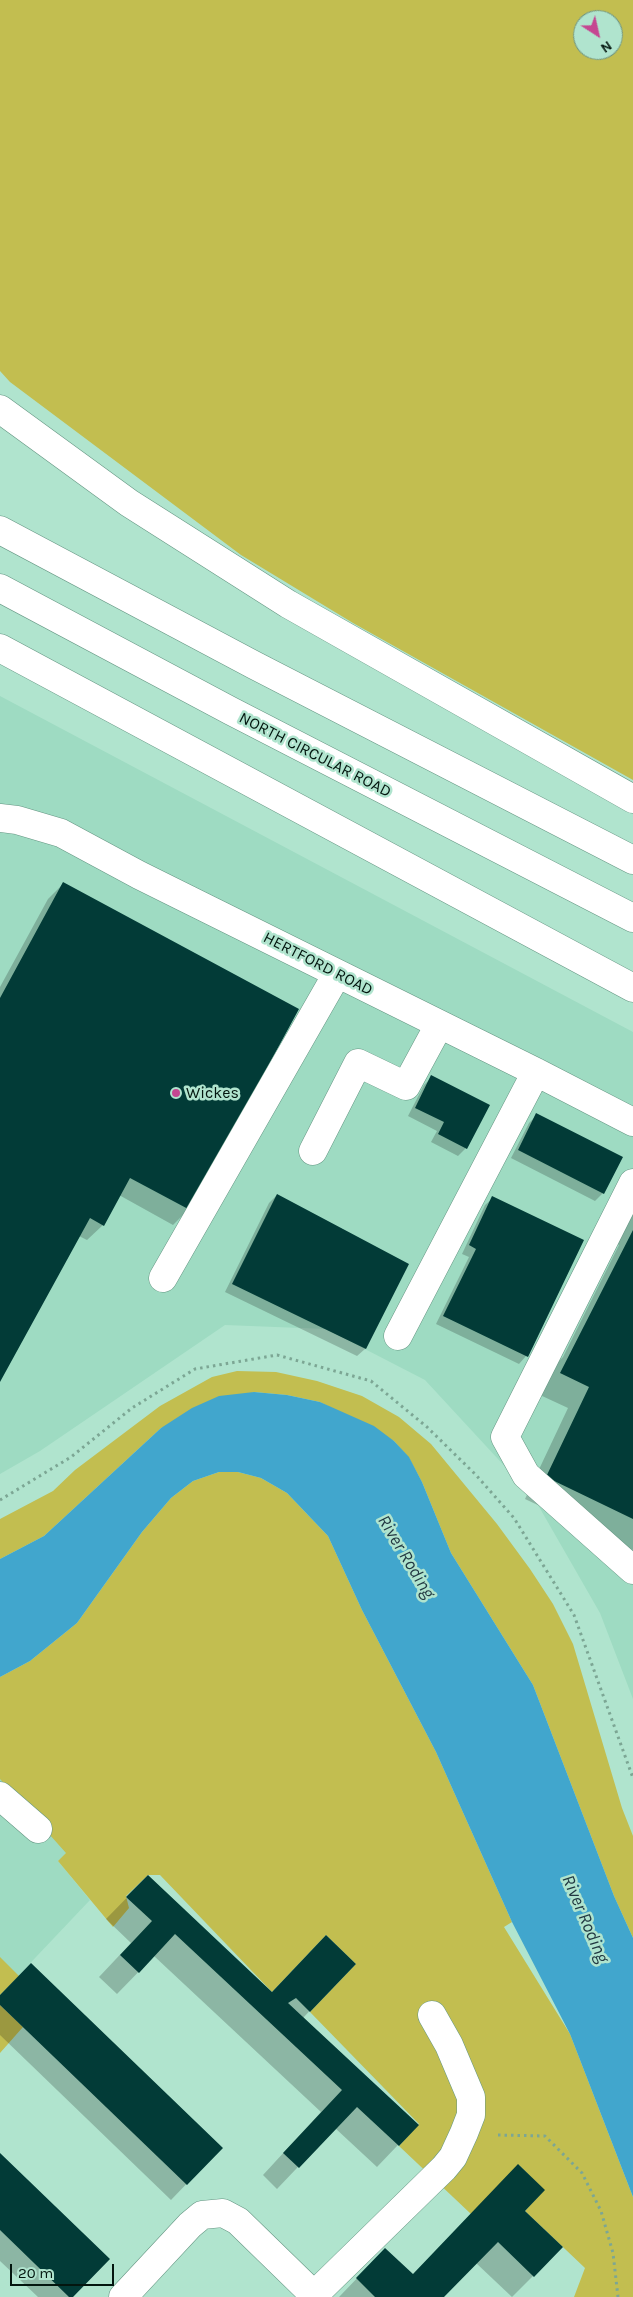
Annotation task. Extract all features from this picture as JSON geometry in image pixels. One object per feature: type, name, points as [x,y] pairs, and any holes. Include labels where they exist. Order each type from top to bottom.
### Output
[{"type":"main road","points":[[0,409],[129,503],[288,604],[633,799]]},
{"type":"main road","points":[[0,530],[263,669],[633,860]]},
{"type":"main road","name":"NORTH CIRCULAR ROAD","points":[[0,588],[230,711],[633,918]]},
{"type":"main road","points":[[0,648],[633,988]]},
{"type":"main road","name":"HERTFORD ROAD","points":[[0,818],[17,820],[61,833],[139,875],[633,1122]]},
{"type":"main road","points":[[163,1278],[337,974]]},
{"type":"main road","points":[[313,1151],[358,1063],[406,1086],[439,1025]]},
{"type":"main road","points":[[398,1336],[536,1072]]},
{"type":"main road","points":[[633,1183],[505,1437],[526,1475],[633,1570]]},
{"type":"main road","points":[[0,1796],[38,1829]]},
{"type":"main road","points":[[123,2297],[190,2225],[202,2215],[223,2213],[238,2221],[314,2296],[444,2168],[453,2157],[464,2133],[471,2115],[471,2097],[449,2045],[432,2015]]},
{"type":"path","points":[[0,1500],[71,1457],[132,1408],[195,1369],[277,1355],[371,1381],[427,1427],[476,1475],[514,1518],[574,1615],[633,1778]]},
{"type":"path","points":[[464,2133],[545,2136],[582,2173],[601,2211],[613,2252],[618,2297]]},
{"type":"shaded area","points":[[0,0],[633,0],[633,780],[353,623],[241,555],[10,382],[0,371]]},
{"type":"shaded area","points":[[0,696],[633,1032],[633,1699],[600,1613],[534,1498],[425,1380],[326,1329],[225,1325],[40,1451],[0,1474]]},
{"type":"shaded area","points":[[237,1371],[276,1372],[317,1381],[362,1396],[399,1417],[431,1444],[497,1524],[530,1569],[553,1604],[573,1644],[622,1808],[633,1836],[633,1938],[614,1896],[533,1685],[451,1553],[422,1482],[409,1458],[394,1441],[320,1402],[287,1395],[254,1392],[161,1428],[44,1536],[0,1559],[0,1519],[53,1491],[75,1470],[160,1406],[212,1377]]},
{"type":"shaded area","points":[[219,1472],[238,1472],[261,1478],[287,1493],[328,1536],[362,1610],[436,1752],[512,1922],[504,1927],[570,2034],[633,2197],[633,2297],[574,2297],[585,2268],[525,2211],[544,2190],[519,2165],[471,2214],[399,2146],[419,2124],[310,2012],[356,1964],[326,1935],[272,1992],[160,1875],[148,1875],[126,1896],[129,1908],[113,1927],[58,1861],[66,1853],[0,1779],[0,1677],[30,1661],[77,1623],[142,1532],[171,1498],[193,1481]]},
{"type":"shaded area","points":[[0,1756],[79,1841],[58,1861],[90,1900],[0,1995]]},
{"type":"shaded area","points":[[0,1957],[19,1976],[0,1995]]},
{"type":"shaded area","points":[[0,2005],[23,2027],[0,2053]]},
{"type":"water","name":"River Roding","points":[[254,1392],[287,1395],[320,1402],[374,1426],[394,1441],[409,1457],[422,1482],[451,1553],[533,1685],[614,1896],[633,1938],[633,2197],[570,2034],[512,1922],[436,1752],[362,1610],[328,1536],[287,1493],[261,1478],[238,1472],[219,1472],[193,1481],[171,1498],[142,1532],[77,1623],[30,1661],[0,1677],[0,1559],[44,1536],[161,1428],[192,1408],[219,1396]]},
{"type":"building","points":[[63,882],[299,1009],[190,1210],[130,1178],[104,1226],[90,1218],[0,1382],[0,998]]},
{"type":"building","points":[[431,1075],[490,1105],[467,1149],[438,1134],[444,1122],[415,1108]]},
{"type":"building","points":[[536,1113],[623,1157],[604,1194],[518,1150]]},
{"type":"building","points":[[277,1194],[409,1264],[366,1349],[232,1284]]},
{"type":"building","points":[[492,1196],[584,1240],[528,1357],[443,1316],[476,1249],[469,1245]]},
{"type":"building","points":[[633,1230],[633,1519],[546,1477],[589,1387],[560,1373]]},
{"type":"building","points":[[148,1875],[272,1992],[326,1935],[356,1964],[310,2012],[296,1998],[288,2003],[419,2125],[399,2146],[357,2107],[299,2168],[283,2153],[342,2090],[175,1934],[139,1973],[120,1955],[152,1921],[126,1897]]},
{"type":"building","points":[[31,1963],[223,2148],[187,2185],[0,2005],[0,1995]]},
{"type":"building","points":[[0,2153],[110,2259],[73,2297],[69,2297],[0,2230]]},
{"type":"building","points":[[518,2164],[545,2190],[525,2211],[563,2247],[534,2277],[498,2242],[444,2297],[375,2297],[356,2278],[385,2248],[413,2274]]},
{"type":"place","name":"Wickes","points":[[176,1093]]}]
